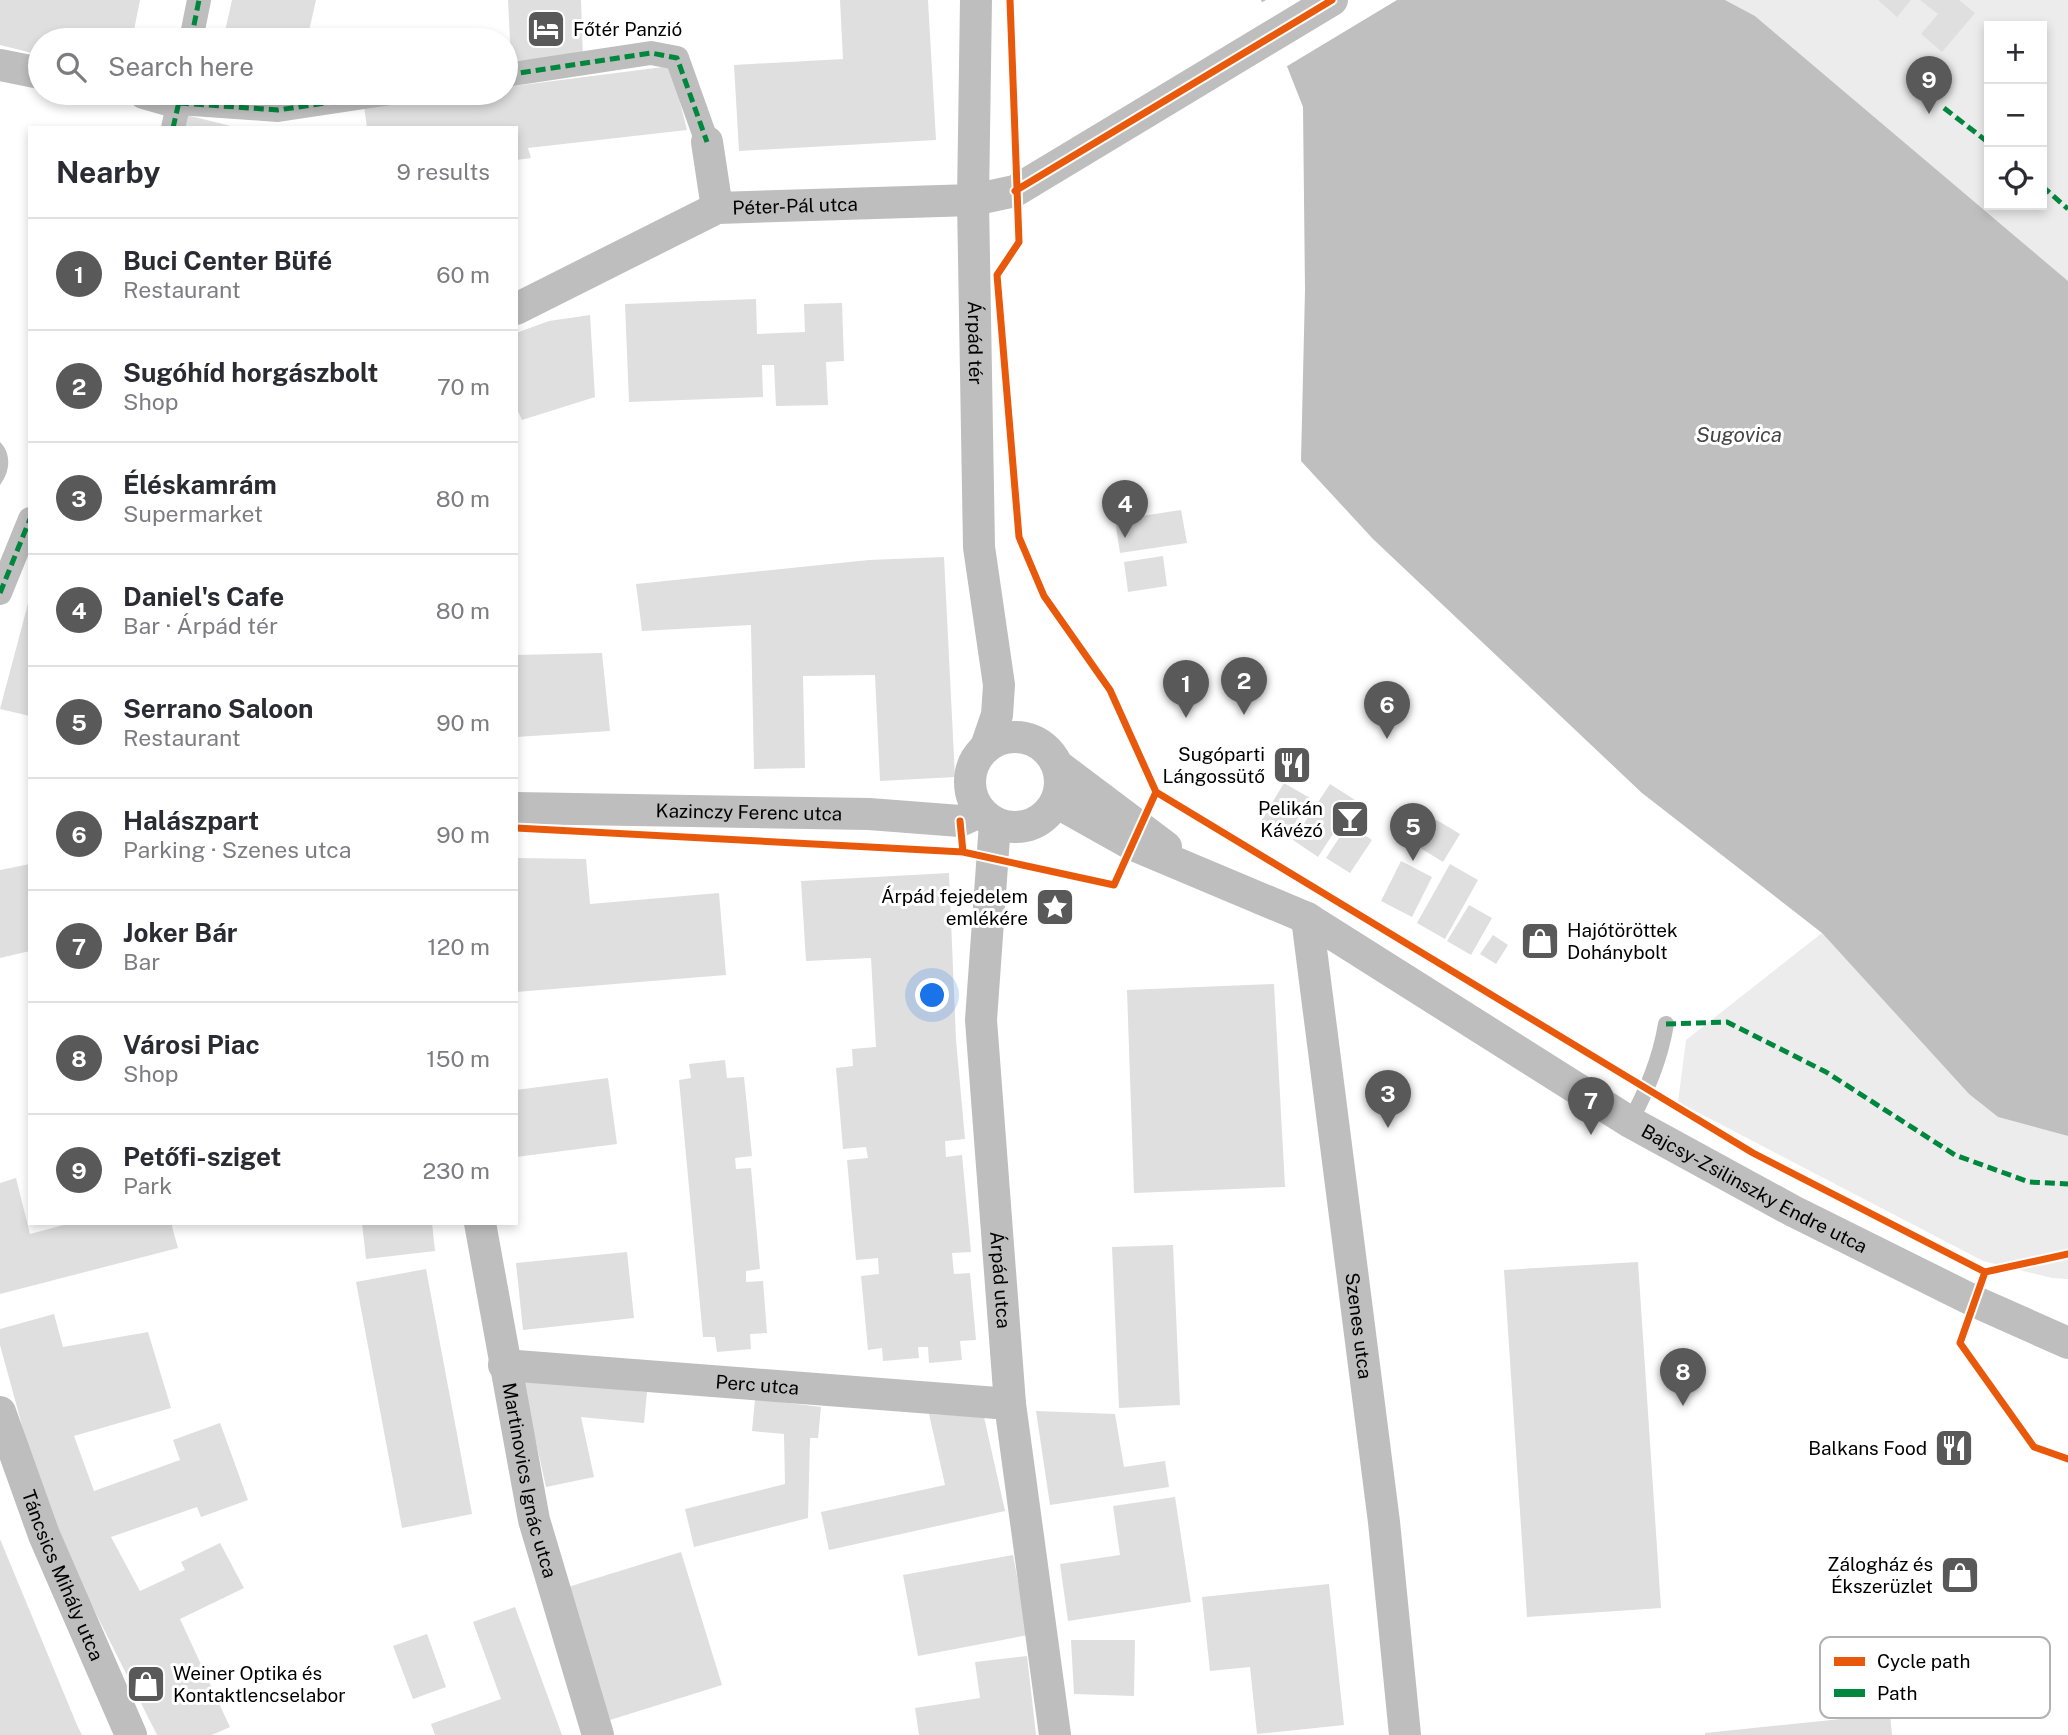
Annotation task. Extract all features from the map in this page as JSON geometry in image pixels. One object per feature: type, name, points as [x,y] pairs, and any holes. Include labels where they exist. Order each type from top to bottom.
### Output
[{"type":"street","points":[[193,28],[199,0]]},
{"type":"street","name":"Árpád tér","points":[[976,0],[973,200],[979,547],[999,685],[997,715],[986,747],[975,762],[970,778],[972,797],[988,818]]},
{"type":"street","name":"Péter-Pál utca","points":[[518,308],[718,208],[973,200],[1015,191],[1332,0]]},
{"type":"street","points":[[518,73],[652,53],[677,58],[707,142],[718,208]]},
{"type":"street","points":[[0,65],[28,71]]},
{"type":"street","points":[[178,108],[278,110],[311,105]]},
{"type":"street","points":[[0,593],[28,519]]},
{"type":"street","name":"Árpád tér","points":[[999,685],[1028,739],[1040,744],[1057,765]]},
{"type":"street","points":[[986,747],[1013,737],[1028,739]]},
{"type":"street","points":[[988,818],[1013,828],[1030,826],[1045,816],[1056,802],[1060,790],[1057,765]]},
{"type":"street","name":"Bajcsy-Zsilinszky Endre utca","points":[[1057,765],[1140,825],[1196,873]]},
{"type":"street","name":"Bajcsy-Zsilinszky Endre utca","points":[[1056,802],[1131,844],[1307,918],[1630,1122],[1793,1211],[1976,1302],[2068,1343]]},
{"type":"street","name":"Kazinczy Ferenc utca","points":[[518,808],[869,814],[960,821],[988,818]]},
{"type":"street","name":"Árpád utca","points":[[988,818],[981,1020],[1010,1404],[1055,1735]]},
{"type":"street","name":"Szenes utca","points":[[1307,918],[1384,1522],[1405,1735]]},
{"type":"street","name":"Martinovics Ignác utca","points":[[480,1225],[534,1520],[598,1735]]},
{"type":"street","name":"Perc utca","points":[[504,1365],[1010,1404]]},
{"type":"street","name":"Táncsics Mihály utca","points":[[0,1412],[44,1535],[131,1735]]},
{"type":"lane","points":[[1630,1122],[1647,1090],[1661,1052],[1666,1024]]},
{"type":"shaded area","points":[[1725,0],[2068,0],[2068,281],[1984,210],[2047,210],[2047,21],[1984,21],[1984,210],[1755,16]]},
{"type":"shaded area","points":[[1822,933],[1969,1094],[1998,1117],[2068,1136],[2068,1279],[2052,1278],[1983,1261],[1678,1102],[1686,1040]]},
{"type":"water","name":"Sugovica","points":[[1261,0],[1725,0],[1755,16],[2068,281],[2068,1136],[1998,1117],[1969,1094],[1822,933],[1642,793],[1373,539],[1301,461],[1305,290],[1303,107]]},
{"type":"water","points":[[0,442],[8,457],[8,463],[0,485]]},
{"type":"pier","points":[[1266,0],[1397,0],[1284,68],[1259,4]]},
{"type":"building","points":[[0,0],[140,0],[134,28],[28,28],[28,52],[0,45]]},
{"type":"building","points":[[232,0],[316,0],[310,28],[226,28]]},
{"type":"building","name":"Főtér Panzió","points":[[508,0],[581,0],[583,58],[518,61],[518,28],[509,28]]},
{"type":"building","points":[[840,0],[928,0],[936,140],[739,151],[734,65],[843,59]]},
{"type":"building","points":[[1878,0],[1911,0],[1897,17]]},
{"type":"building","points":[[1920,0],[1959,0],[1975,13],[1942,52],[1921,34],[1938,14]]},
{"type":"building","points":[[671,66],[687,130],[528,148],[531,158],[518,160],[518,126],[367,126],[364,106],[518,105],[518,85]]},
{"type":"building","points":[[186,115],[231,126],[183,126]]},
{"type":"building","points":[[756,299],[757,334],[805,332],[804,304],[842,303],[844,361],[826,362],[828,405],[776,406],[774,365],[762,365],[763,397],[629,402],[625,304]]},
{"type":"building","points":[[590,315],[595,397],[522,420],[518,411],[518,332],[549,321]]},
{"type":"building","points":[[1181,510],[1187,543],[1120,553],[1115,520]]},
{"type":"building","points":[[1163,556],[1167,586],[1128,592],[1124,562]]},
{"type":"building","points":[[944,557],[955,777],[880,781],[875,675],[803,676],[805,768],[754,769],[751,625],[642,631],[636,584],[869,560]]},
{"type":"building","points":[[28,604],[28,716],[0,709]]},
{"type":"building","points":[[602,653],[610,731],[518,737],[518,655]]},
{"type":"building","points":[[1284,783],[1310,798],[1286,838],[1260,823]]},
{"type":"building","points":[[1330,784],[1355,800],[1318,857],[1293,840]]},
{"type":"building","points":[[1425,813],[1460,834],[1443,862],[1409,841]]},
{"type":"building","points":[[1348,824],[1372,840],[1350,873],[1326,858]]},
{"type":"building","points":[[518,858],[586,859],[590,904],[719,893],[726,975],[518,992]]},
{"type":"building","points":[[1401,861],[1432,877],[1412,917],[1381,901]]},
{"type":"building","points":[[28,864],[28,951],[0,958],[0,870]]},
{"type":"building","points":[[1450,864],[1478,880],[1445,939],[1417,923]]},
{"type":"building","points":[[949,873],[956,1040],[965,1139],[945,1141],[946,1157],[962,1155],[971,1252],[952,1253],[954,1274],[970,1273],[976,1340],[960,1341],[962,1360],[929,1363],[928,1347],[918,1347],[919,1358],[883,1361],[882,1348],[868,1350],[861,1276],[879,1274],[878,1258],[856,1260],[847,1160],[868,1158],[866,1147],[843,1149],[836,1068],[853,1066],[852,1049],[876,1047],[871,958],[806,961],[801,881]]},
{"type":"building","points":[[1469,905],[1492,918],[1471,955],[1447,941]]},
{"type":"building","points":[[1493,935],[1508,945],[1496,964],[1480,954]]},
{"type":"building","points":[[1274,984],[1285,1187],[1134,1193],[1127,990]]},
{"type":"building","points":[[725,1060],[727,1078],[744,1077],[752,1156],[735,1158],[736,1169],[751,1168],[760,1269],[746,1271],[746,1282],[763,1281],[767,1333],[750,1334],[751,1349],[717,1352],[715,1337],[703,1337],[679,1080],[691,1078],[689,1064]]},
{"type":"building","points":[[608,1078],[617,1144],[518,1157],[518,1090]]},
{"type":"building","points":[[16,1178],[30,1234],[64,1225],[172,1225],[178,1248],[0,1294],[0,1183]]},
{"type":"building","points":[[362,1225],[432,1225],[435,1251],[366,1259]]},
{"type":"building","points":[[1173,1245],[1180,1405],[1119,1408],[1112,1247]]},
{"type":"building","points":[[627,1252],[634,1318],[523,1330],[516,1263]]},
{"type":"building","points":[[1638,1262],[1661,1608],[1527,1617],[1504,1270]]},
{"type":"building","points":[[426,1269],[472,1514],[402,1528],[356,1282]]},
{"type":"building","points":[[54,1314],[63,1347],[148,1332],[171,1408],[74,1436],[94,1491],[180,1460],[173,1440],[220,1423],[248,1500],[201,1517],[197,1507],[111,1537],[140,1591],[185,1570],[181,1562],[220,1543],[244,1588],[180,1619],[230,1727],[212,1735],[157,1735],[66,1554],[29,1451],[0,1345],[0,1329]]},
{"type":"building","points":[[522,1379],[647,1392],[644,1423],[581,1417],[594,1477],[546,1487]]},
{"type":"building","points":[[755,1399],[821,1407],[818,1438],[810,1438],[808,1518],[694,1547],[685,1509],[785,1484],[784,1434],[752,1431]]},
{"type":"building","points":[[1036,1411],[1115,1414],[1124,1467],[1165,1461],[1169,1487],[1050,1505]]},
{"type":"building","points":[[929,1414],[984,1417],[1005,1511],[829,1550],[821,1512],[945,1485]]},
{"type":"building","points":[[1175,1497],[1191,1602],[1068,1621],[1060,1564],[1120,1555],[1113,1506]]},
{"type":"building","points":[[0,1539],[77,1725],[82,1735],[0,1735]]},
{"type":"building","points":[[681,1552],[722,1685],[610,1720],[568,1587]]},
{"type":"building","points":[[1013,1555],[1028,1635],[918,1656],[903,1575]]},
{"type":"building","points":[[1329,1584],[1344,1725],[1257,1734],[1250,1667],[1210,1671],[1202,1597]]},
{"type":"building","points":[[515,1607],[562,1735],[435,1735],[431,1724],[501,1699],[473,1622]]},
{"type":"building","points":[[427,1634],[446,1687],[413,1699],[393,1646]]},
{"type":"building","points":[[1071,1640],[1135,1640],[1134,1696],[1074,1694]]},
{"type":"building","points":[[1027,1656],[1036,1735],[919,1735],[915,1708],[980,1698],[975,1662]]},
{"type":"building","points":[[1851,1718],[1890,1718],[1892,1735],[1705,1735]]},
{"type":"marked path","points":[[193,28],[199,0]]},
{"type":"marked path","points":[[518,73],[651,53],[677,58],[707,142]]},
{"type":"marked path","points":[[173,126],[178,105]]},
{"type":"marked path","points":[[207,105],[278,110],[311,105]]},
{"type":"marked path","points":[[1944,108],[1984,139]]},
{"type":"marked path","points":[[2047,190],[2068,209]]},
{"type":"marked path","points":[[0,593],[28,524]]},
{"type":"marked path","points":[[1666,1024],[1727,1022],[1826,1072],[1955,1155],[2029,1182],[2068,1184]]},
{"type":"cycle path","points":[[1010,0],[1019,242],[997,275],[1019,537],[1044,596],[1110,690],[1156,792],[1753,1153],[1985,1272],[2068,1254]]},
{"type":"cycle path","points":[[1015,191],[1332,0]]},
{"type":"cycle path","points":[[960,821],[963,852],[1114,885],[1156,792]]},
{"type":"cycle path","points":[[518,828],[963,852]]},
{"type":"cycle path","points":[[1985,1272],[1960,1343],[2034,1447],[2068,1459]]},
{"type":"place","name":"Főtér Panzió","points":[[546,29]]},
{"type":"place","name":"Petőfi-sziget","points":[[1929,114]]},
{"type":"place","name":"Daniel's Cafe","points":[[1125,538]]},
{"type":"place","name":"Sugóhíd horgászbolt","points":[[1244,715]]},
{"type":"place","name":"Buci Center Büfé","points":[[1186,718]]},
{"type":"place","name":"Halászpart","points":[[1387,739]]},
{"type":"place","name":"Sugóparti Lángossütő","points":[[1292,765]]},
{"type":"place","name":"Pelikán Kávézó","points":[[1350,819]]},
{"type":"place","name":"Serrano Saloon","points":[[1413,861]]},
{"type":"place","name":"Árpád fejedelem emlékére","points":[[1055,907]]},
{"type":"place","name":"Hajótöröttek Dohánybolt","points":[[1540,941]]},
{"type":"place","name":"Éléskamrám","points":[[1388,1128]]},
{"type":"place","name":"Joker Bár","points":[[1591,1135]]},
{"type":"place","name":"Városi Piac","points":[[1683,1406]]},
{"type":"place","name":"Balkans Food","points":[[1954,1448]]},
{"type":"place","name":"Zálogház és Ékszerüzlet","points":[[1960,1575]]},
{"type":"place","name":"Weiner Optika és Kontaktlencselabor","points":[[146,1684]]}]
